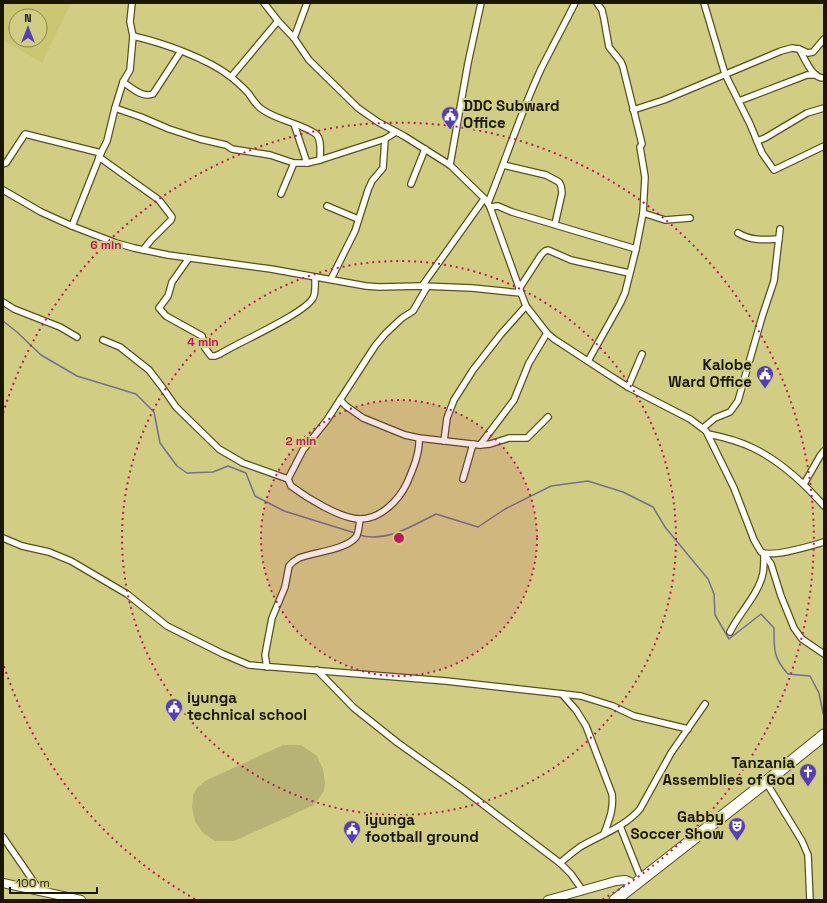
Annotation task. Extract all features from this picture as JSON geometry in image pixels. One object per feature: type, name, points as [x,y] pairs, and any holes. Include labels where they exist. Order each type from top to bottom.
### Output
[{"type":"highway","points":[[615,900],[824,735]]},
{"type":"street","points":[[72,226],[107,140],[123,82],[130,70],[133,36],[130,22],[132,3]]},
{"type":"street","points":[[264,3],[278,22],[294,38],[309,60],[358,108],[378,122],[450,165],[487,203],[526,306],[547,333],[628,387],[677,412],[704,428],[734,488],[754,540],[761,552],[771,564],[781,596],[794,628],[802,639],[824,654]]},
{"type":"street","points":[[294,38],[307,3]]},
{"type":"street","points":[[450,165],[466,70],[481,3]]},
{"type":"street","points":[[288,479],[309,442],[315,436],[340,400],[375,346],[389,330],[412,311],[425,287],[487,203],[499,178],[541,70],[575,3]]},
{"type":"street","points":[[588,361],[625,293],[643,214],[645,178],[640,147],[642,144],[623,67],[621,62],[609,47],[602,10],[597,3]]},
{"type":"street","points":[[704,3],[725,74],[765,158],[774,170],[824,146]]},
{"type":"street","points":[[231,77],[278,22]]},
{"type":"street","points":[[133,36],[162,43],[206,62],[231,77],[247,92],[261,109],[268,114],[313,132],[318,136],[320,160]]},
{"type":"street","points":[[633,110],[664,100],[781,51],[792,48],[808,53],[814,52],[824,39]]},
{"type":"street","points":[[799,49],[816,75],[819,78],[824,78]]},
{"type":"street","points":[[123,82],[141,94],[153,94],[181,51]]},
{"type":"street","points":[[739,101],[807,75],[816,75]]},
{"type":"street","points":[[115,108],[169,129],[200,139],[226,145],[232,149],[270,154],[294,163],[307,163],[320,160],[385,140],[396,132]]},
{"type":"street","points":[[757,141],[765,138],[807,113],[824,108]]},
{"type":"street","points":[[294,124],[307,163]]},
{"type":"street","points":[[3,164],[6,163],[25,134],[100,155],[159,200],[172,217],[171,220],[143,250]]},
{"type":"street","points":[[331,279],[350,242],[370,185],[384,168],[385,140]]},
{"type":"street","points":[[411,184],[425,149]]},
{"type":"street","points":[[281,194],[294,163]]},
{"type":"street","points":[[503,165],[546,175],[559,182],[562,194],[554,224]]},
{"type":"street","points":[[3,190],[41,212],[72,226],[116,243],[143,250],[189,258],[249,265],[354,284],[379,287],[472,288],[520,291]]},
{"type":"street","points":[[487,203],[512,212],[636,249]]},
{"type":"street","points":[[327,206],[358,219]]},
{"type":"street","points":[[643,214],[665,220],[690,218]]},
{"type":"street","points":[[704,428],[715,418],[730,412],[738,401],[774,281],[780,229]]},
{"type":"street","points":[[738,233],[755,239],[779,239]]},
{"type":"street","points":[[520,291],[542,255],[548,250],[571,260],[629,273]]},
{"type":"street","points":[[189,258],[172,282],[168,296],[159,308],[166,316],[202,336],[205,348],[211,356],[220,354],[299,311],[314,296],[315,277]]},
{"type":"street","points":[[3,302],[14,309],[60,327],[77,337]]},
{"type":"street","points":[[444,441],[447,418],[454,400],[473,370],[501,334],[526,306]]},
{"type":"street","points":[[480,445],[514,400],[529,363],[547,333]]},
{"type":"street","points":[[103,340],[124,349],[149,370],[176,407],[219,449],[243,463],[288,479],[291,486],[315,502],[338,513],[360,519],[377,515],[391,505],[400,494],[408,480],[418,449],[419,438]]},
{"type":"street","points":[[628,387],[642,354]]},
{"type":"street","points":[[340,400],[353,412],[367,420],[405,435],[480,445],[490,444],[509,438],[528,438],[548,417]]},
{"type":"street","points":[[708,434],[752,448],[785,468],[804,484],[824,506]]},
{"type":"street","points":[[463,479],[473,444]]},
{"type":"street","points":[[804,484],[824,451]]},
{"type":"street","points":[[267,667],[264,655],[272,618],[285,587],[288,570],[291,563],[304,556],[342,546],[357,536],[360,519]]},
{"type":"street","points":[[3,538],[27,548],[49,552],[71,561],[127,594],[168,626],[239,662],[249,665],[446,680],[586,697],[613,706],[634,716],[688,729]]},
{"type":"street","points":[[764,554],[794,550],[824,542]]},
{"type":"street","points":[[730,632],[736,619],[747,605],[761,582],[764,571],[764,554]]},
{"type":"street","points":[[317,670],[354,708],[398,743],[464,790],[560,863],[571,874],[583,891]]},
{"type":"street","points":[[562,694],[576,710],[586,726],[612,794],[612,813],[604,834]]},
{"type":"street","points":[[560,863],[579,848],[628,822],[640,809],[672,753],[705,704]]},
{"type":"street","points":[[766,782],[802,841],[808,855],[810,900]]},
{"type":"street","points":[[548,900],[616,881],[625,880],[638,882],[620,826]]},
{"type":"street","points":[[3,837],[40,891]]},
{"type":"street","points":[[3,883],[66,898],[81,900]]},
{"type":"shaded area","points":[[3,3],[71,3],[42,63],[17,48],[48,48],[48,8],[8,8],[8,43],[3,40]]},
{"type":"shaded area","points":[[283,745],[301,745],[317,756],[323,769],[325,783],[324,791],[314,805],[234,841],[215,841],[203,833],[195,821],[192,808],[193,795],[197,788],[205,781]]},
{"type":"waterway","points":[[3,321],[41,355],[77,376],[136,394],[154,412],[160,443],[177,466],[187,473],[213,472],[228,466],[246,473],[255,496],[284,511],[355,533]]},
{"type":"waterway","points":[[359,535],[369,537],[389,535],[408,528],[436,514],[478,527],[505,509],[551,486],[588,481],[623,492],[653,507],[665,527],[708,579],[714,594],[715,615],[729,639],[761,614],[774,628],[774,647],[779,663],[788,674],[810,676],[819,693],[824,715]]},
{"type":"place","name":"DDC Subward Office","points":[[450,130]]},
{"type":"place","name":"Kalobe Ward Office","points":[[765,389]]},
{"type":"place","name":"iyunga technical school","points":[[174,722]]},
{"type":"place","name":"Tanzania Assemblies of God","points":[[808,787]]},
{"type":"place","name":"Gabby Soccer Show","points":[[737,841]]},
{"type":"place","name":"iyunga football ground","points":[[352,844]]}]
